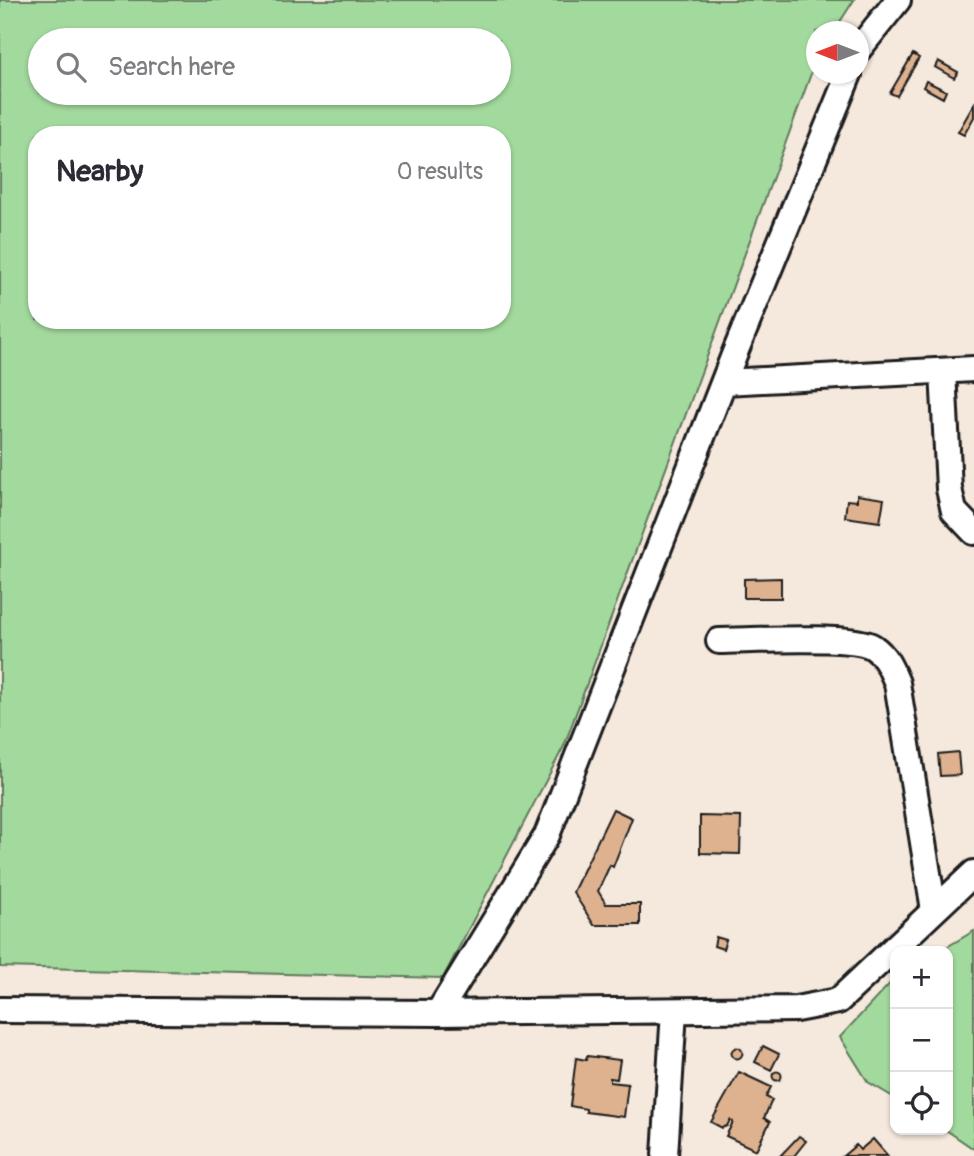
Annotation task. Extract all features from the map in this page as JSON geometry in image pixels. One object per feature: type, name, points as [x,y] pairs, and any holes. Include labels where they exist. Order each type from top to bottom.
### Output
[{"type":"street","points":[[869,37],[898,0]]},
{"type":"street","points":[[438,1013],[547,835],[724,382],[845,84]]},
{"type":"street","points":[[724,382],[974,369]]},
{"type":"street","points":[[943,371],[949,489],[954,511],[974,532]]},
{"type":"street","points":[[719,641],[842,640],[871,645],[887,660],[897,682],[934,910]]},
{"type":"street","points":[[0,1010],[438,1013],[796,1009],[838,1000],[974,873]]},
{"type":"street","points":[[663,1156],[674,1011]]},
{"type":"green space","points":[[0,0],[854,0],[840,21],[806,21],[807,84],[564,746],[443,978],[0,967]]},
{"type":"green space","points":[[974,931],[974,1149],[953,1135],[953,946],[948,946]]},
{"type":"green space","points":[[890,983],[890,1095],[868,1082],[840,1037]]},
{"type":"building","points":[[913,54],[919,58],[897,96],[890,93]]},
{"type":"building","points":[[938,61],[958,72],[954,78],[935,67]]},
{"type":"building","points":[[926,81],[946,91],[943,98],[923,87]]},
{"type":"building","points":[[974,104],[974,117],[964,135],[958,132]]},
{"type":"building","points":[[857,495],[884,499],[880,522],[845,517],[847,500],[857,501]]},
{"type":"building","points":[[781,578],[781,598],[744,598],[744,579]]},
{"type":"building","points":[[958,752],[960,775],[940,776],[938,754]]},
{"type":"building","points":[[613,809],[632,818],[613,867],[610,865],[598,891],[606,904],[640,904],[640,925],[594,925],[573,892]]},
{"type":"building","points":[[700,816],[741,817],[740,854],[700,853]]},
{"type":"building","points":[[716,937],[726,940],[723,949],[714,946]]},
{"type":"building","points":[[763,1046],[779,1054],[771,1070],[755,1062]]},
{"type":"building","points":[[737,1048],[741,1049],[741,1057],[737,1058],[733,1057],[732,1053],[733,1049]]},
{"type":"building","points":[[587,1056],[620,1060],[617,1079],[610,1078],[610,1082],[628,1084],[624,1117],[586,1112],[586,1109],[570,1106],[576,1058],[586,1060]]},
{"type":"building","points":[[739,1072],[771,1087],[766,1097],[772,1100],[764,1118],[770,1122],[756,1150],[726,1136],[733,1122],[730,1120],[727,1126],[722,1128],[711,1122]]},
{"type":"building","points":[[777,1072],[781,1076],[777,1080],[773,1076]]},
{"type":"building","points":[[799,1136],[806,1141],[794,1156],[780,1156]]},
{"type":"building","points":[[873,1139],[888,1156],[843,1156],[856,1145],[860,1150]]}]
